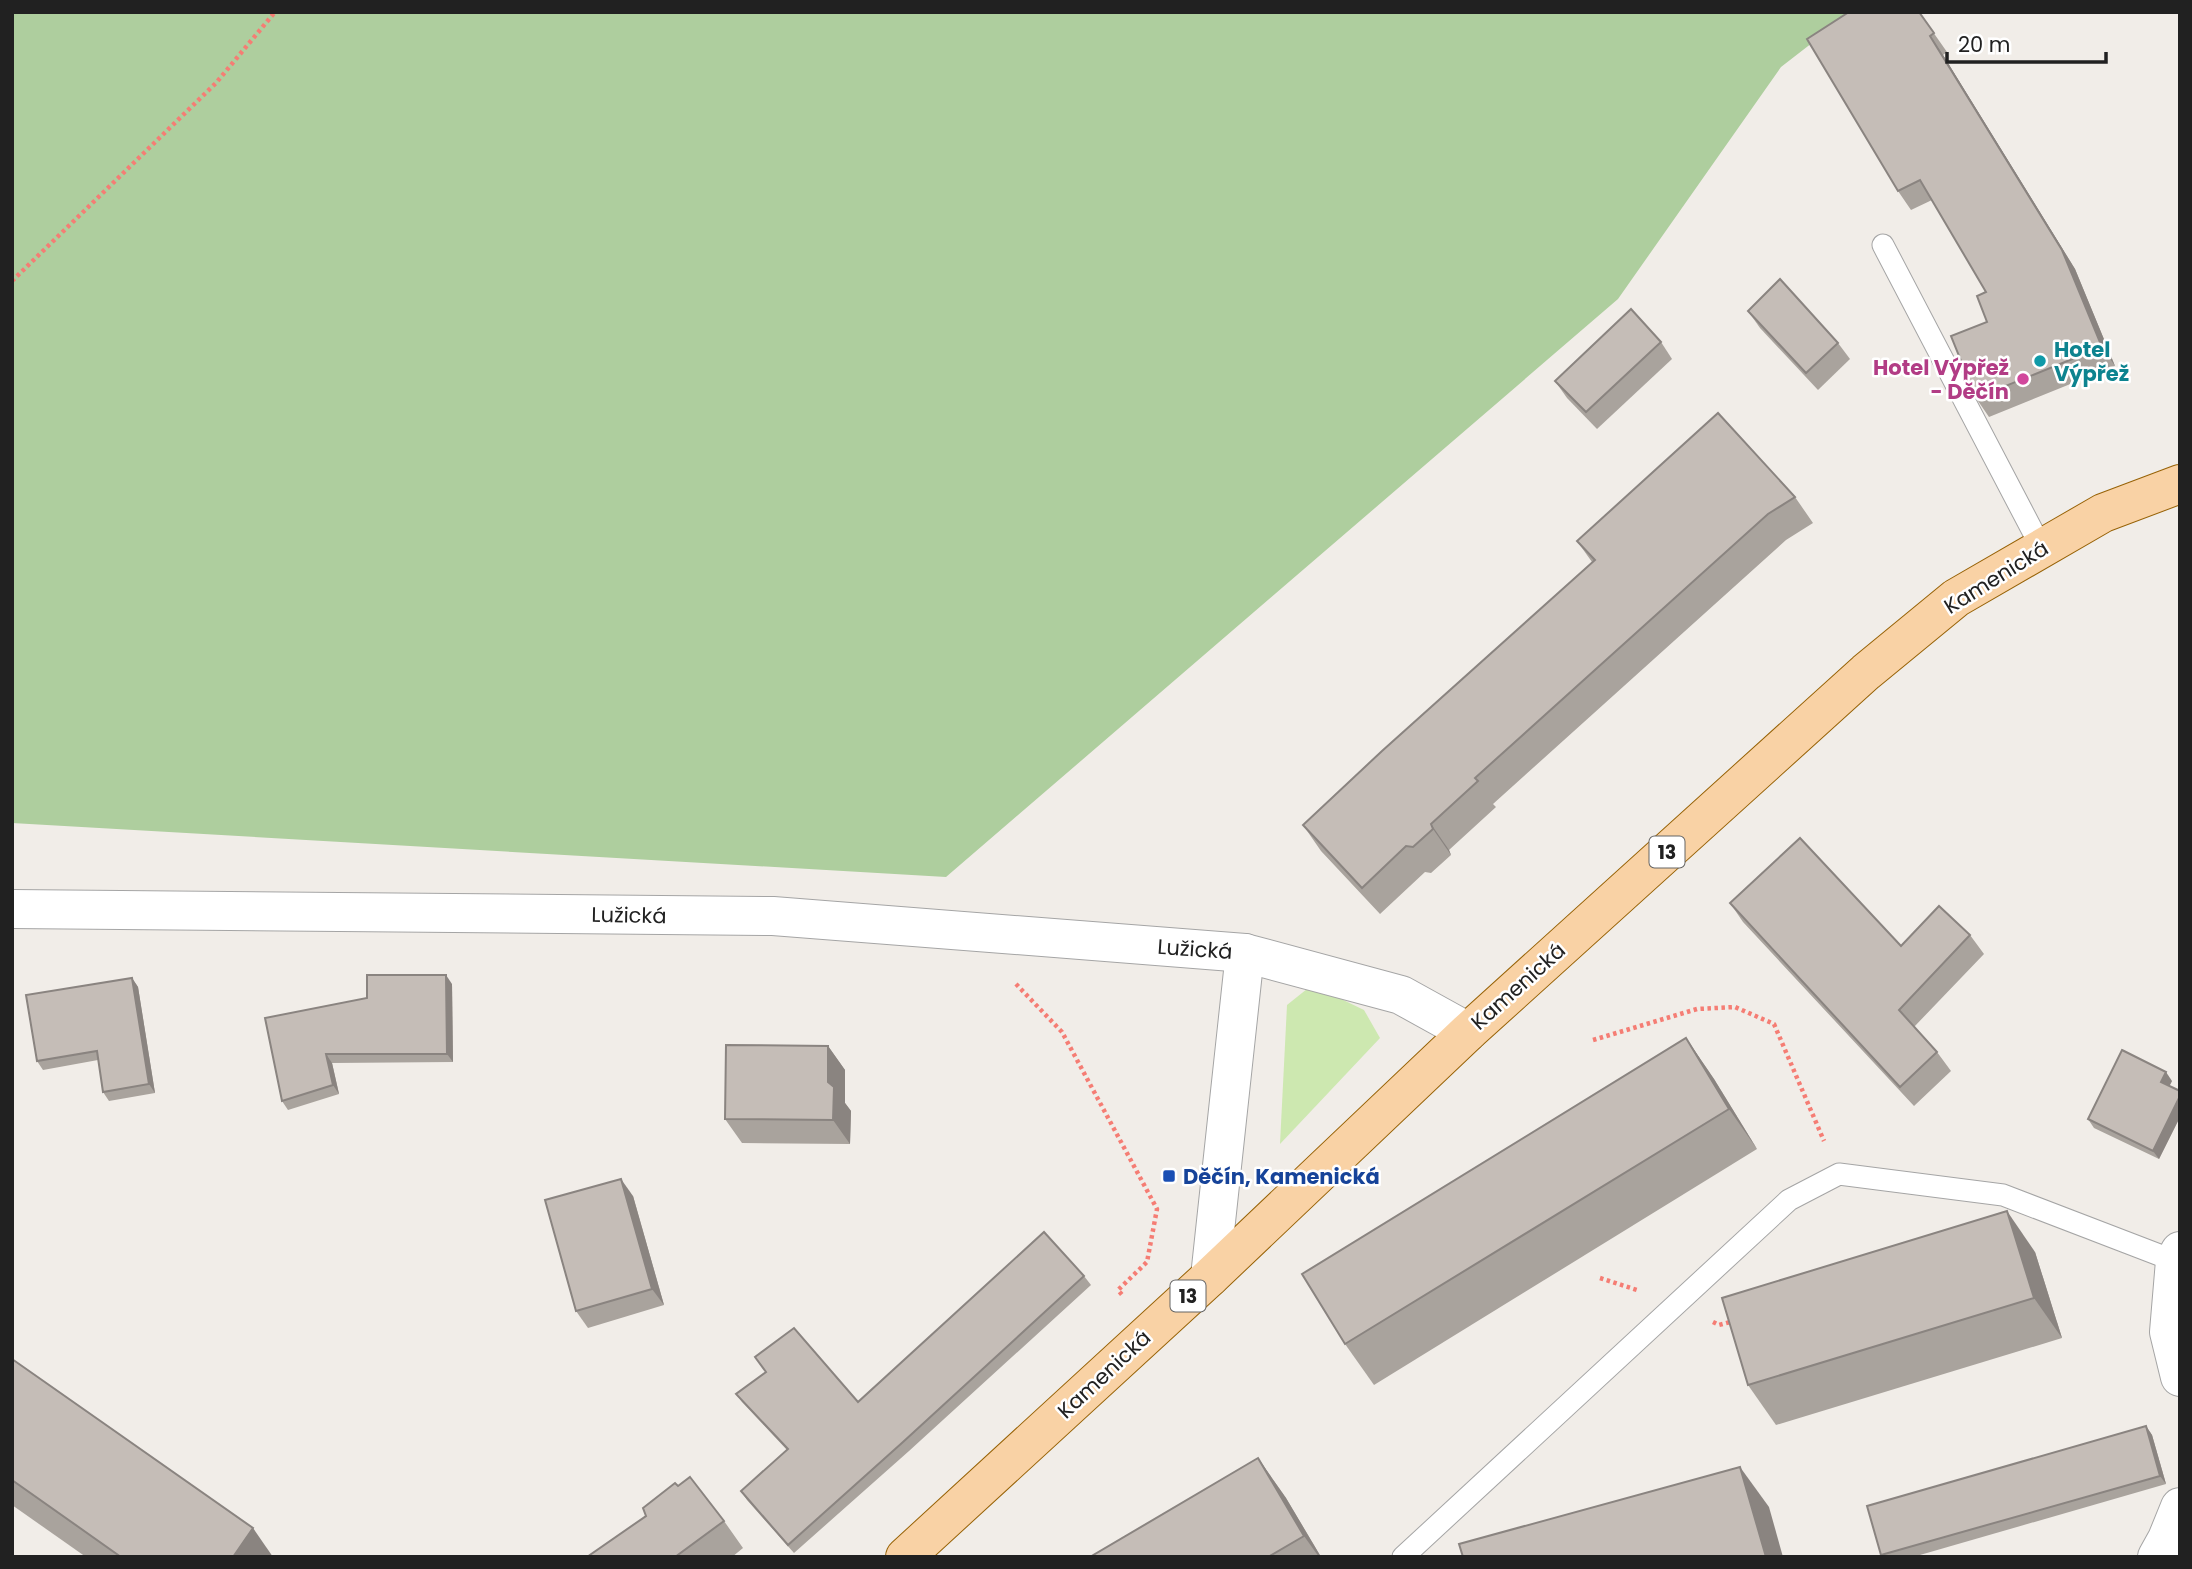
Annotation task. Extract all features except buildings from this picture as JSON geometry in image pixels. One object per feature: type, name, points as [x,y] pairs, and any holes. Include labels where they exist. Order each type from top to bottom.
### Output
[{"type":"main road","name":"Kamenická","points":[[905,1557],[1210,1277],[1468,1032],[1866,673],[1956,598],[2103,513],[2180,484]]},
{"type":"street","name":"Lužická","points":[[12,909],[773,916],[1245,953],[1401,995],[1468,1032]]},
{"type":"street","name":"Lužická","points":[[1210,1277],[1245,953]]},
{"type":"street","points":[[2177,1256],[2169,1332],[2180,1377]]},
{"type":"street","points":[[2157,1557],[2180,1507]]},
{"type":"lane","points":[[1883,245],[2041,547]]},
{"type":"lane","points":[[1403,1557],[1789,1200],[1839,1174],[2003,1195],[2177,1256]]},
{"type":"path","points":[[12,281],[216,83],[275,12]]},
{"type":"path","points":[[1009,976],[1062,1032],[1157,1209],[1147,1262],[1118,1290],[1151,1330]]},
{"type":"path","points":[[1592,1040],[1697,1009],[1735,1007],[1774,1024],[1839,1174]]},
{"type":"path","points":[[1600,1278],[1677,1303],[1720,1325],[1746,1318]]},
{"type":"green space","points":[[12,12],[1852,12],[1781,67],[1618,299],[946,877],[12,823]]},
{"type":"green space","points":[[1312,985],[1364,1010],[1380,1038],[1280,1144],[1287,1005]]},
{"type":"place","name":"Hotel Výpřež","points":[[2040,361]]},
{"type":"place","name":"Hotel Výpřež - Děčín","points":[[2023,379]]},
{"type":"place","name":"Děčín, Kamenická","points":[[1169,1176]]}]
